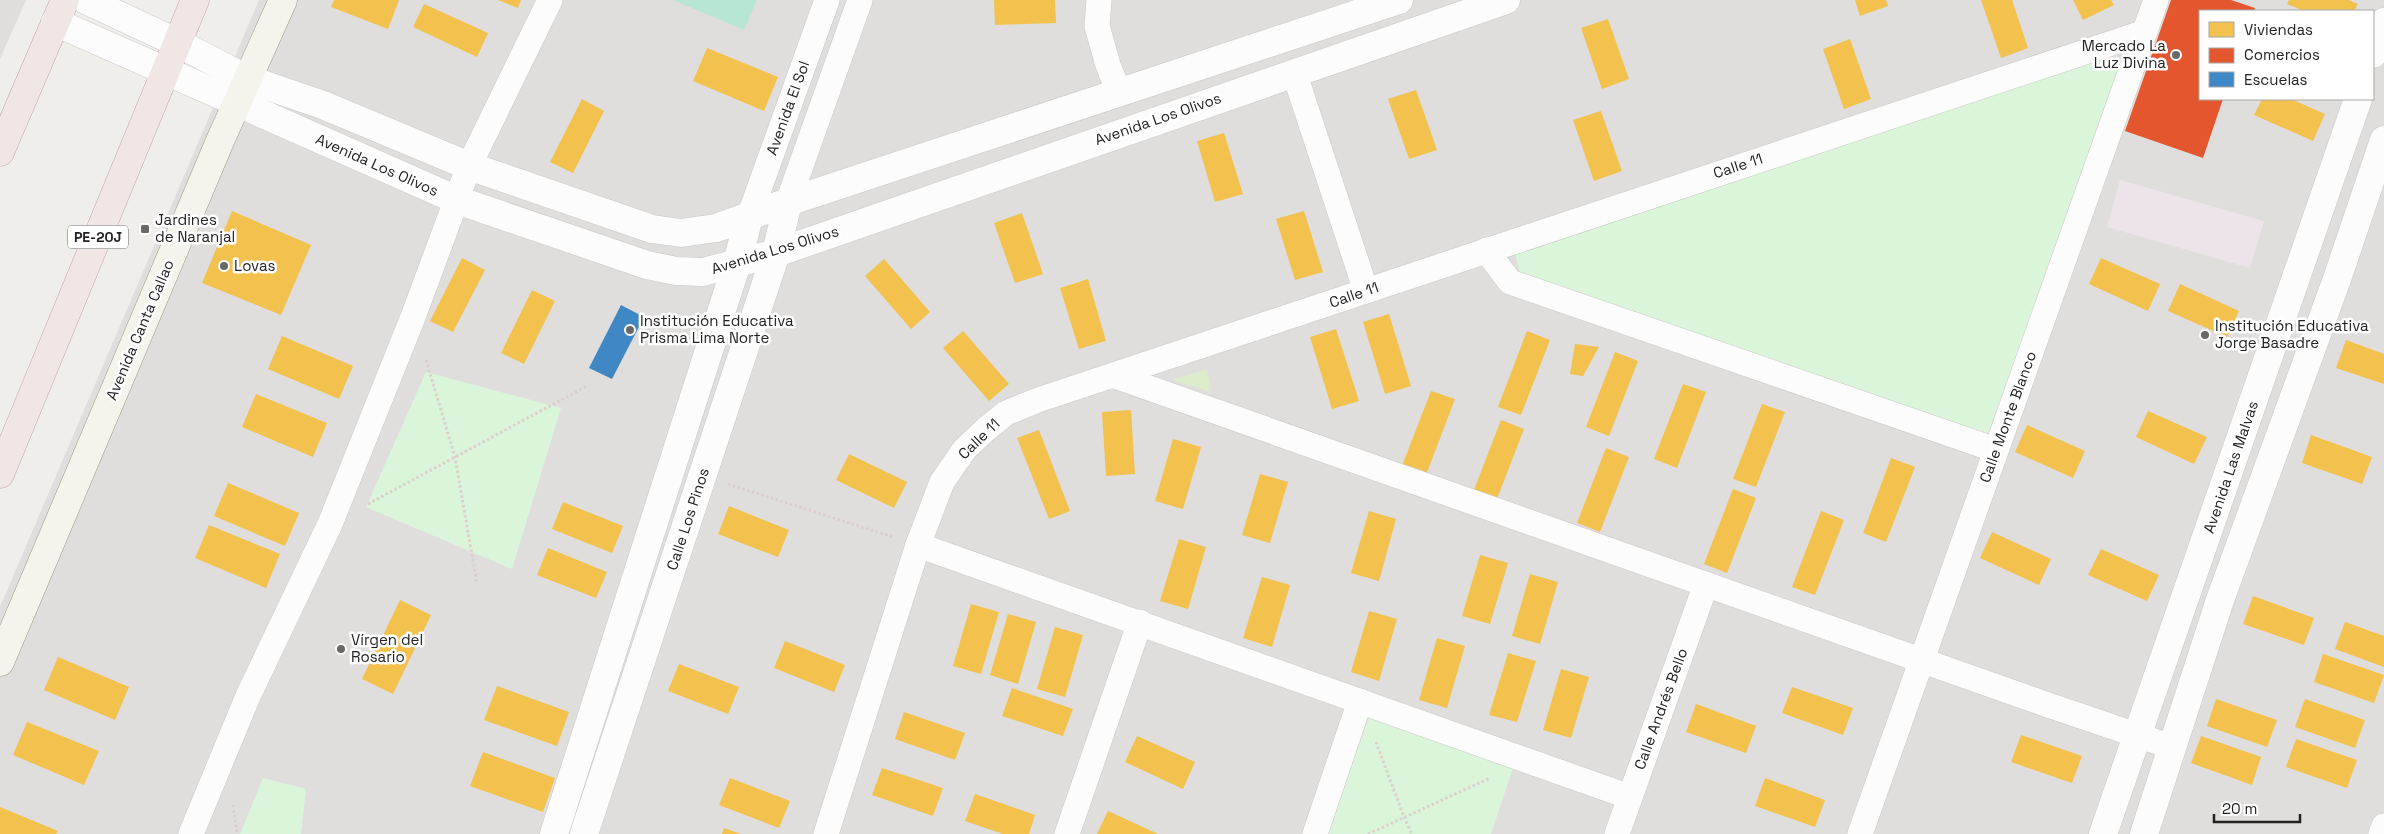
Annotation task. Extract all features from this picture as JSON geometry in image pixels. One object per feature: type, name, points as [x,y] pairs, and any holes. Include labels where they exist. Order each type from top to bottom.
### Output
[{"type":"highway","name":"PE-20J","points":[[0,474],[195,0]]},
{"type":"highway","points":[[0,152],[60,11]]},
{"type":"main road","name":"Avenida Canta Callao","points":[[0,662],[236,104],[283,0]]},
{"type":"street","points":[[86,0],[178,43],[248,79],[323,105],[469,166],[652,229],[681,233],[716,228],[788,202],[1399,0]]},
{"type":"street","points":[[191,834],[248,696],[330,524],[413,317],[469,166],[550,0]]},
{"type":"street","name":"Avenida El Sol","points":[[748,217],[827,0]]},
{"type":"street","name":"Avenida El Sol","points":[[788,202],[860,0]]},
{"type":"street","points":[[1099,0],[1097,26],[1108,66],[1119,93]]},
{"type":"street","name":"Avenida Los Olivos","points":[[60,11],[167,71],[236,104],[457,200],[647,265],[676,271],[703,272],[776,253],[1506,0]]},
{"type":"street","name":"Calle Monte Blanco","points":[[1860,834],[2156,0]]},
{"type":"street","points":[[2374,51],[2384,22]]},
{"type":"street","name":"Calle 11","points":[[826,834],[918,545],[942,482],[964,450],[1006,413],[1030,403],[1116,376],[1486,250],[2145,32]]},
{"type":"street","points":[[1294,72],[1366,291]]},
{"type":"street","name":"Avenida Las Malvas","points":[[2104,834],[2358,100]]},
{"type":"street","points":[[2144,834],[2220,600],[2337,280],[2384,140]]},
{"type":"street","name":"Calle Los Pinos","points":[[584,834],[776,253],[788,202]]},
{"type":"street","name":"Calle Los Pinos","points":[[554,834],[738,263],[748,217]]},
{"type":"street","points":[[1486,250],[1510,282],[1996,450]]},
{"type":"street","points":[[1116,376],[1922,660],[2172,746]]},
{"type":"street","points":[[918,545],[1630,797]]},
{"type":"street","name":"Calle Andrés Bello","points":[[1617,834],[1706,584]]},
{"type":"street","points":[[1067,834],[1140,622]]},
{"type":"street","points":[[1315,834],[1360,701]]},
{"type":"street","points":[[2382,834],[2384,826]]},
{"type":"path","points":[[413,317],[455,457],[477,584]]},
{"type":"path","points":[[330,524],[587,386]]},
{"type":"path","points":[[702,476],[918,545]]},
{"type":"path","points":[[1360,701],[1412,834]]},
{"type":"path","points":[[1368,834],[1527,760]]},
{"type":"shaded area","points":[[0,0],[26,0],[0,59]]},
{"type":"shaded area","points":[[259,0],[2384,0],[2384,834],[0,834],[0,607]]},
{"type":"shaded area","points":[[2120,180],[2264,221],[2250,268],[2107,227]]},
{"type":"green space","points":[[673,0],[757,0],[744,30]]},
{"type":"green space","points":[[2103,57],[2123,65],[1988,434],[1520,273],[1515,253]]},
{"type":"green space","points":[[1207,369],[1211,392],[1172,380]]},
{"type":"green space","points":[[426,372],[561,408],[512,569],[366,507]]},
{"type":"green space","points":[[1369,716],[1513,768],[1491,834],[1328,834]]},
{"type":"green space","points":[[263,778],[306,789],[301,834],[240,834]]},
{"type":"building: Viviendas","points":[[334,0],[399,0],[388,29],[331,7]]},
{"type":"building: Viviendas","points":[[498,0],[521,0],[518,8]]},
{"type":"building: Viviendas","points":[[994,0],[1055,0],[1056,23],[995,25]]},
{"type":"building: Viviendas","points":[[1855,0],[1886,0],[1888,6],[1860,16]]},
{"type":"building: Viviendas","points":[[1981,0],[2012,0],[2028,48],[2001,58]]},
{"type":"building: Viviendas","points":[[2073,0],[2111,0],[2114,5],[2083,20]]},
{"type":"building: Viviendas","points":[[2289,0],[2349,0],[2358,4],[2355,10],[2302,10],[2287,4]]},
{"type":"building: Viviendas","points":[[424,4],[488,33],[477,57],[413,27]]},
{"type":"building: Viviendas","points":[[1608,19],[1629,79],[1602,89],[1581,28]]},
{"type":"building: Viviendas","points":[[1850,39],[1871,99],[1844,109],[1823,49]]},
{"type":"building: Viviendas","points":[[707,48],[778,77],[764,111],[693,81]]},
{"type":"building: Viviendas","points":[[1416,90],[1437,150],[1409,159],[1388,99]]},
{"type":"building: Viviendas","points":[[582,99],[604,111],[573,173],[550,162]]},
{"type":"building: Viviendas","points":[[2262,100],[2293,100],[2325,114],[2313,141],[2254,115]]},
{"type":"building: Viviendas","points":[[1601,111],[1622,171],[1594,181],[1573,120]]},
{"type":"building: Viviendas","points":[[1224,133],[1243,194],[1215,202],[1197,141]]},
{"type":"building: Viviendas","points":[[232,211],[311,245],[281,315],[202,283]]},
{"type":"building: Viviendas","points":[[1304,211],[1323,272],[1295,280],[1276,219]]},
{"type":"building: Viviendas","points":[[1022,213],[1043,274],[1015,283],[994,223]]},
{"type":"building: Viviendas","points":[[462,258],[485,270],[453,332],[430,321]]},
{"type":"building: Viviendas","points":[[2101,258],[2160,284],[2148,311],[2089,284]]},
{"type":"building: Viviendas","points":[[884,259],[930,312],[911,329],[865,276]]},
{"type":"building: Viviendas","points":[[1088,279],[1106,341],[1079,349],[1060,288]]},
{"type":"building: Viviendas","points":[[2180,284],[2239,311],[2227,337],[2168,311]]},
{"type":"building: Viviendas","points":[[532,290],[555,301],[524,364],[501,353]]},
{"type":"building: Viviendas","points":[[1389,314],[1411,386],[1385,394],[1363,322]]},
{"type":"building: Viviendas","points":[[1336,329],[1359,401],[1332,409],[1310,337]]},
{"type":"building: Viviendas","points":[[963,331],[1009,384],[989,401],[943,348]]},
{"type":"building: Viviendas","points":[[1527,331],[1550,340],[1521,415],[1498,407]]},
{"type":"building: Viviendas","points":[[282,336],[353,366],[339,399],[268,369]]},
{"type":"building: Viviendas","points":[[2346,340],[2384,354],[2384,384],[2336,368]]},
{"type":"building: Viviendas","points":[[1575,344],[1599,347],[1583,376],[1570,374]]},
{"type":"building: Viviendas","points":[[1615,352],[1638,361],[1609,436],[1586,427]]},
{"type":"building: Viviendas","points":[[1683,384],[1706,392],[1677,468],[1654,459]]},
{"type":"building: Viviendas","points":[[1431,391],[1455,399],[1426,475],[1402,466]]},
{"type":"building: Viviendas","points":[[256,394],[327,423],[313,457],[242,427]]},
{"type":"building: Viviendas","points":[[1762,404],[1785,412],[1756,487],[1733,479]]},
{"type":"building: Viviendas","points":[[1131,410],[1135,474],[1106,476],[1102,412]]},
{"type":"building: Viviendas","points":[[2148,411],[2207,437],[2194,464],[2136,437]]},
{"type":"building: Viviendas","points":[[1501,420],[1524,429],[1495,504],[1472,495]]},
{"type":"building: Viviendas","points":[[2027,425],[2085,451],[2073,478],[2015,452]]},
{"type":"building: Viviendas","points":[[1039,430],[1070,511],[1049,519],[1017,438]]},
{"type":"building: Viviendas","points":[[2311,435],[2372,457],[2362,484],[2302,463]]},
{"type":"building: Viviendas","points":[[1173,439],[1201,447],[1183,509],[1155,501]]},
{"type":"building: Viviendas","points":[[1606,448],[1629,457],[1600,532],[1577,523]]},
{"type":"building: Viviendas","points":[[849,454],[907,482],[894,508],[836,480]]},
{"type":"building: Viviendas","points":[[1891,458],[1915,467],[1886,542],[1863,533]]},
{"type":"building: Viviendas","points":[[1260,474],[1288,482],[1270,543],[1242,535]]},
{"type":"building: Viviendas","points":[[228,483],[299,513],[285,546],[214,516]]},
{"type":"building: Viviendas","points":[[1733,489],[1756,498],[1727,573],[1704,564]]},
{"type":"building: Viviendas","points":[[563,502],[623,526],[612,553],[552,529]]},
{"type":"building: Viviendas","points":[[729,506],[789,530],[778,557],[718,534]]},
{"type":"building: Viviendas","points":[[1369,511],[1396,519],[1379,581],[1351,573]]},
{"type":"building: Viviendas","points":[[1821,511],[1844,520],[1815,595],[1792,587]]},
{"type":"building: Viviendas","points":[[209,525],[280,554],[266,588],[195,558]]},
{"type":"building: Viviendas","points":[[1992,532],[2051,559],[2039,585],[1980,558]]},
{"type":"building: Viviendas","points":[[1179,539],[1206,547],[1188,609],[1160,601]]},
{"type":"building: Viviendas","points":[[548,548],[607,572],[596,598],[537,575]]},
{"type":"building: Viviendas","points":[[2101,549],[2159,575],[2147,601],[2088,575]]},
{"type":"building: Viviendas","points":[[1480,555],[1508,563],[1490,624],[1462,616]]},
{"type":"building: Viviendas","points":[[1530,574],[1558,582],[1540,644],[1512,636]]},
{"type":"building: Viviendas","points":[[1262,577],[1290,585],[1272,647],[1243,638]]},
{"type":"building: Viviendas","points":[[2253,596],[2314,618],[2304,645],[2243,624]]},
{"type":"building: Viviendas","points":[[400,600],[431,615],[393,694],[362,679]]},
{"type":"building: Viviendas","points":[[971,604],[999,612],[981,674],[953,666]]},
{"type":"building: Viviendas","points":[[1369,611],[1397,619],[1379,681],[1351,672]]},
{"type":"building: Viviendas","points":[[1008,614],[1036,622],[1018,684],[990,675]]},
{"type":"building: Viviendas","points":[[2345,622],[2384,636],[2384,667],[2335,649]]},
{"type":"building: Viviendas","points":[[1055,627],[1083,635],[1065,697],[1037,689]]},
{"type":"building: Viviendas","points":[[1437,638],[1465,646],[1447,708],[1419,700]]},
{"type":"building: Viviendas","points":[[785,641],[845,665],[834,692],[774,668]]},
{"type":"building: Viviendas","points":[[1508,653],[1536,661],[1517,722],[1489,715]]},
{"type":"building: Viviendas","points":[[2323,654],[2384,675],[2374,703],[2314,682]]},
{"type":"building: Viviendas","points":[[58,657],[129,687],[115,720],[44,690]]},
{"type":"building: Viviendas","points":[[679,664],[739,687],[728,714],[668,691]]},
{"type":"building: Viviendas","points":[[1561,669],[1589,677],[1571,738],[1543,730]]},
{"type":"building: Viviendas","points":[[497,686],[569,712],[557,746],[484,720]]},
{"type":"building: Viviendas","points":[[1792,687],[1853,708],[1843,735],[1782,713]]},
{"type":"building: Viviendas","points":[[1012,688],[1073,709],[1063,736],[1002,716]]},
{"type":"building: Viviendas","points":[[2216,699],[2277,720],[2267,747],[2207,726]]},
{"type":"building: Viviendas","points":[[2305,699],[2365,720],[2355,748],[2295,727]]},
{"type":"building: Viviendas","points":[[1696,704],[1756,726],[1746,753],[1686,732]]},
{"type":"building: Viviendas","points":[[904,712],[965,733],[955,760],[895,739]]},
{"type":"building: Viviendas","points":[[27,722],[99,751],[84,785],[13,755]]},
{"type":"building: Viviendas","points":[[2021,735],[2082,756],[2072,783],[2011,762]]},
{"type":"building: Viviendas","points":[[1137,736],[1195,762],[1183,789],[1125,762]]},
{"type":"building: Viviendas","points":[[2201,736],[2261,757],[2252,785],[2191,763]]},
{"type":"building: Viviendas","points":[[2296,739],[2357,760],[2347,788],[2286,767]]},
{"type":"building: Viviendas","points":[[483,752],[555,778],[543,812],[470,786]]},
{"type":"building: Viviendas","points":[[882,768],[943,788],[933,816],[872,795]]},
{"type":"building: Viviendas","points":[[730,778],[790,801],[779,828],[719,805]]},
{"type":"building: Viviendas","points":[[1765,778],[1825,800],[1815,827],[1755,806]]},
{"type":"building: Viviendas","points":[[975,794],[1035,815],[1029,834],[1003,834],[965,821]]},
{"type":"building: Viviendas","points":[[0,807],[58,831],[56,834],[0,834]]},
{"type":"building: Viviendas","points":[[1108,811],[1158,834],[1097,834]]},
{"type":"building: Viviendas","points":[[724,828],[741,834],[722,834]]},
{"type":"building: Comercios","name":"Mercado La Luz Divina","points":[[2171,0],[2231,0],[2255,8],[2254,10],[2199,10],[2199,100],[2223,100],[2203,158],[2125,131]]},
{"type":"building: Escuelas","points":[[621,305],[644,317],[612,379],[589,368]]},
{"type":"place","name":"Mercado La Luz Divina","points":[[2176,55]]},
{"type":"place","name":"Jardines de Naranjal","points":[[145,229]]},
{"type":"place","name":"Lovas","points":[[224,266]]},
{"type":"place","name":"Institución Educativa Prisma Lima Norte","points":[[630,330]]},
{"type":"place","name":"Institución Educativa Jorge Basadre","points":[[2205,335]]},
{"type":"place","name":"Vírgen del Rosario","points":[[341,649]]}]
